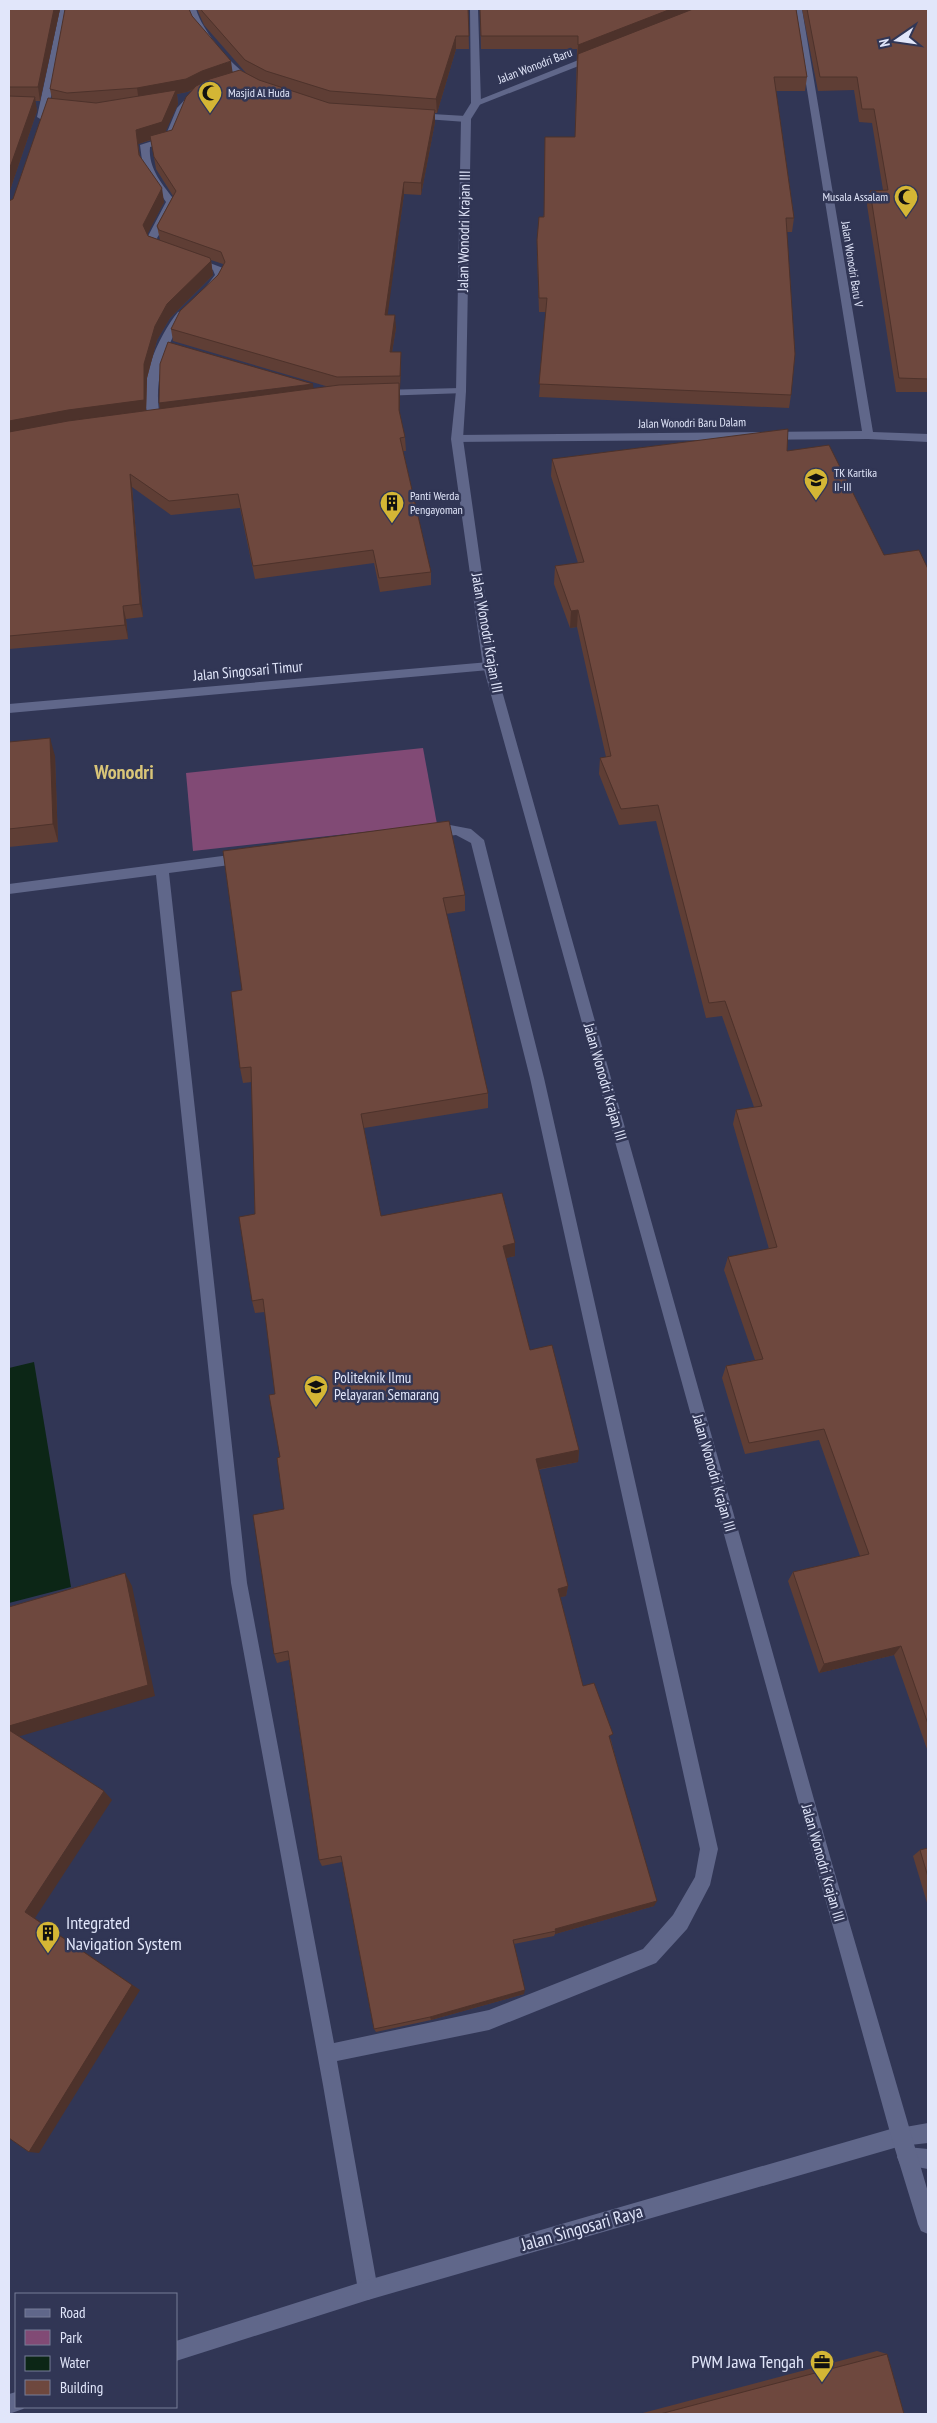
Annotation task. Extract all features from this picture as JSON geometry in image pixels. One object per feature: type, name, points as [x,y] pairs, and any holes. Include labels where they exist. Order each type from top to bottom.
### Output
[{"type":"street","points":[[40,124],[46,106],[64,9]]},
{"type":"street","points":[[192,9],[198,27],[238,78],[264,88]]},
{"type":"street","points":[[409,115],[466,119],[476,103],[474,9]]},
{"type":"street","name":"Jalan Wonodri Baru V","points":[[798,9],[868,435]]},
{"type":"street","name":"Jalan Wonodri Baru","points":[[476,103],[605,52]]},
{"type":"street","points":[[172,100],[189,97],[204,90]]},
{"type":"street","points":[[189,97],[181,109],[176,128],[169,139],[145,145],[144,148],[148,165],[155,181],[171,202],[165,217],[152,238],[152,242],[155,246],[219,271],[220,275],[214,284],[202,296]]},
{"type":"street","name":"Jalan Wonodri Krajan III","points":[[466,119],[461,392],[456,439],[489,666],[901,2136]]},
{"type":"street","points":[[139,420],[158,417],[151,394],[158,356],[169,345],[175,321],[188,308]]},
{"type":"street","points":[[367,393],[461,392]]},
{"type":"street","name":"Jalan Wonodri Baru Dalam","points":[[456,439],[868,435],[928,438]]},
{"type":"street","name":"Jalan Singosari Timur","points":[[9,709],[489,666]]},
{"type":"street","points":[[326,2054],[489,2020],[649,1956],[680,1922],[704,1879],[709,1848],[537,1078],[477,840],[468,832],[457,830],[418,835]]},
{"type":"street","points":[[9,889],[261,856]]},
{"type":"street","points":[[162,870],[239,1584],[338,2114],[368,2290]]},
{"type":"street","name":"Jalan Singosari Raya","points":[[178,2350],[368,2290],[901,2136],[928,2133]]},
{"type":"street","points":[[901,2136],[928,2224]]},
{"type":"street","points":[[907,2157],[928,2159]]},
{"type":"green space","points":[[423,748],[437,824],[193,851],[186,773]]},
{"type":"water","points":[[34,1362],[71,1587],[9,1603],[9,1368]]},
{"type":"building","points":[[9,9],[54,9],[38,87],[9,87]]},
{"type":"building","points":[[65,9],[189,9],[192,16],[231,61],[186,79],[137,88],[67,93],[50,89]]},
{"type":"building","points":[[201,9],[468,9],[469,36],[456,36],[436,99],[330,91],[266,71],[245,60]]},
{"type":"building","points":[[480,9],[671,9],[578,45],[578,36],[481,36]]},
{"type":"building","points":[[693,9],[796,9],[807,77],[774,77],[794,218],[786,218],[795,354],[791,395],[539,384],[547,298],[539,298],[537,240],[539,217],[544,217],[545,137],[575,137],[578,54]]},
{"type":"building","points":[[807,9],[928,9],[928,379],[899,378],[870,191],[888,190],[874,109],[862,109],[857,77],[820,77]]},
{"type":"building","points":[[240,70],[259,80],[329,103],[435,110],[421,183],[404,182],[385,315],[395,315],[390,352],[401,352],[400,376],[337,377],[171,329],[180,311],[218,275],[225,262],[221,252],[159,230],[157,226],[176,191],[154,157],[150,136],[172,130],[186,97],[196,86],[210,79]]},
{"type":"building","points":[[176,90],[162,122],[136,130],[139,155],[162,188],[143,225],[148,236],[210,258],[211,261],[167,304],[155,326],[144,364],[144,400],[68,410],[9,421],[9,201],[13,199],[48,98],[96,103]]},
{"type":"building","points":[[9,96],[35,97],[9,170]]},
{"type":"building","points":[[168,342],[313,384],[159,403],[160,364]]},
{"type":"building","points":[[399,383],[399,410],[405,437],[400,438],[431,572],[379,578],[373,550],[253,566],[238,494],[169,501],[130,474],[140,604],[123,606],[125,625],[9,636],[9,432],[68,421],[339,385]]},
{"type":"building","points":[[788,429],[787,451],[829,445],[884,555],[919,550],[928,569],[928,1724],[901,1646],[824,1664],[793,1572],[869,1554],[824,1429],[749,1443],[726,1366],[763,1359],[728,1257],[777,1247],[736,1110],[762,1106],[725,1001],[709,1003],[658,805],[621,809],[600,758],[611,756],[578,610],[571,611],[555,566],[584,562],[552,459]]},
{"type":"building","points":[[50,738],[53,824],[9,829],[9,742]]},
{"type":"building","points":[[449,821],[465,895],[443,898],[488,1093],[361,1114],[381,1216],[502,1193],[515,1243],[503,1246],[530,1350],[552,1345],[579,1450],[536,1459],[568,1586],[558,1589],[583,1686],[594,1683],[613,1734],[609,1736],[657,1901],[555,1929],[556,1931],[513,1940],[525,1990],[430,2017],[374,2029],[341,1856],[319,1860],[288,1651],[274,1654],[253,1515],[284,1509],[277,1458],[280,1457],[269,1395],[275,1394],[263,1299],[252,1301],[239,1217],[255,1214],[251,1067],[240,1068],[231,992],[242,990],[223,851]]},
{"type":"building","points":[[125,1573],[148,1685],[9,1726],[9,1607]]},
{"type":"building","name":"Integrated Navigation System","points":[[9,1730],[104,1791],[25,1912],[132,1985],[29,2152],[9,2138]]},
{"type":"building","points":[[928,1848],[928,1877],[920,1850]]},
{"type":"building","name":"PWM Jawa Tengah","points":[[887,2354],[904,2414],[660,2414]]},
{"type":"place","name":"Masjid Al Huda","points":[[210,114]]},
{"type":"place","name":"Musala Assalam","points":[[906,218]]},
{"type":"place","name":"TK Kartika II-III","points":[[816,501]]},
{"type":"place","name":"Panti Werda Pengayoman","points":[[392,524]]},
{"type":"place","name":"Politeknik Ilmu Pelayaran Semarang","points":[[316,1408]]},
{"type":"place","name":"Integrated Navigation System","points":[[48,1954]]},
{"type":"place","name":"PWM Jawa Tengah","points":[[822,2383]]},
{"type":"district","name":"Wonodri","points":[[124,772]]}]
